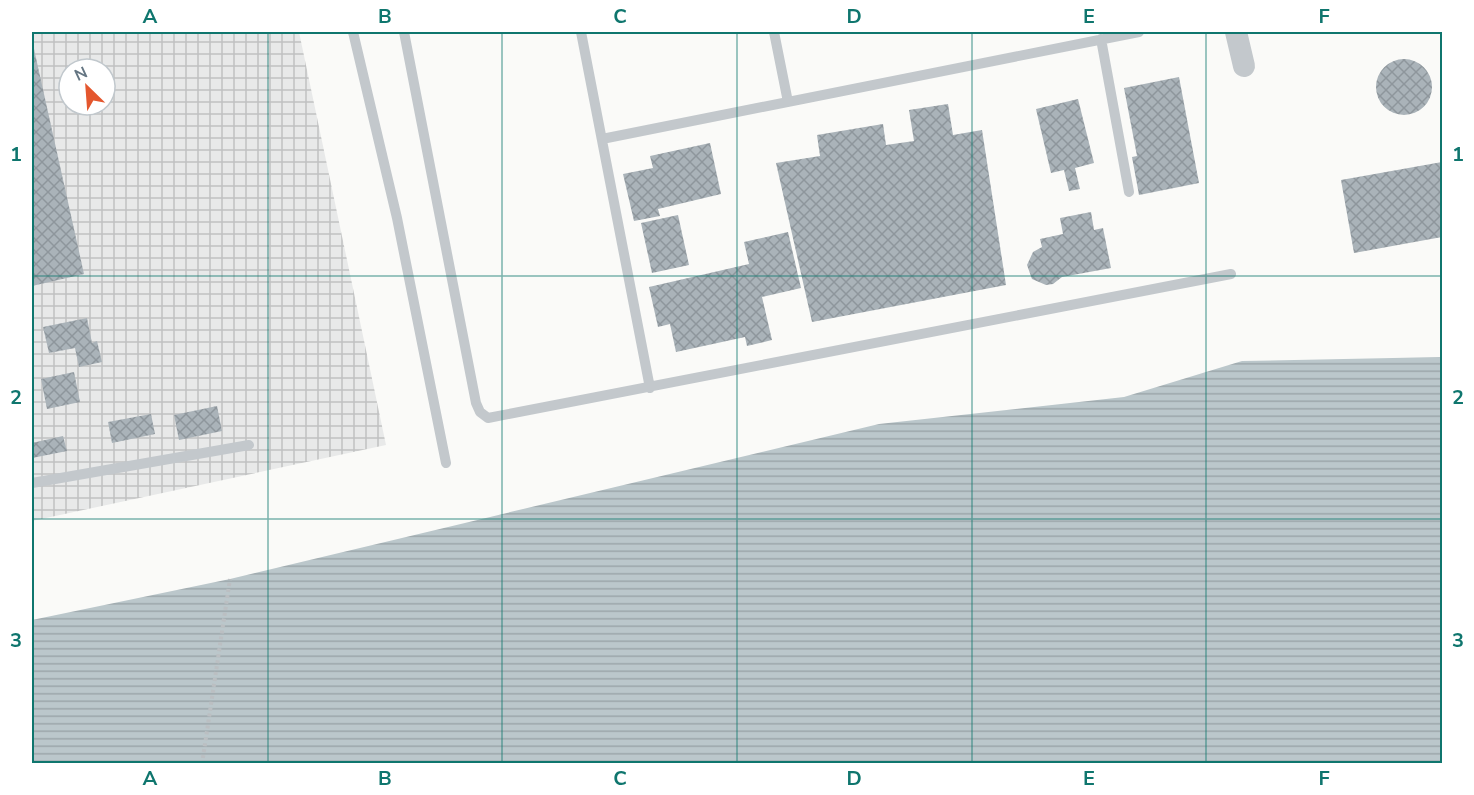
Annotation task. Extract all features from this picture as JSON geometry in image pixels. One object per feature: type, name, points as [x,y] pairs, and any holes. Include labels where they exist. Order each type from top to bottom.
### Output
[{"type":"street","points":[[1236,32],[1244,66]]},
{"type":"lane","points":[[353,32],[398,218],[446,464]]},
{"type":"lane","points":[[404,32],[476,403],[480,412],[488,418],[1231,273]]},
{"type":"lane","points":[[581,32],[650,388]]},
{"type":"lane","points":[[774,32],[788,102]]},
{"type":"lane","points":[[602,139],[1139,32]]},
{"type":"lane","points":[[1101,39],[1129,192]]},
{"type":"lane","points":[[32,483],[249,445]]},
{"type":"path","points":[[202,764],[230,579]]},
{"type":"shaded area","points":[[32,32],[299,32],[386,445],[32,521]]},
{"type":"shaded area","points":[[1442,357],[1442,763],[32,763],[32,620],[230,579],[879,424],[1124,397],[1242,361]]},
{"type":"building","points":[[32,40],[84,274],[32,286]]},
{"type":"building","points":[[1398,59],[1410,59],[1420,63],[1428,71],[1432,87],[1428,103],[1420,111],[1410,115],[1398,115],[1388,111],[1380,103],[1376,93],[1376,81],[1380,71],[1388,63]]},
{"type":"building","points":[[1179,77],[1199,183],[1139,195],[1132,157],[1137,156],[1124,88]]},
{"type":"building","points":[[1078,99],[1094,163],[1075,168],[1080,189],[1069,191],[1064,170],[1051,173],[1036,109]]},
{"type":"building","points":[[948,104],[953,135],[982,130],[1006,285],[812,322],[776,163],[820,156],[817,135],[883,124],[886,145],[914,141],[909,110]]},
{"type":"building","points":[[710,143],[721,194],[658,209],[660,216],[634,221],[623,174],[653,168],[650,156]]},
{"type":"building","points":[[1442,162],[1442,237],[1354,253],[1341,180]]},
{"type":"building","points":[[1091,212],[1094,230],[1103,228],[1111,268],[1062,277],[1053,284],[1046,285],[1032,279],[1027,265],[1033,252],[1042,247],[1040,239],[1063,234],[1060,218]]},
{"type":"building","points":[[678,215],[689,265],[652,273],[641,223]]},
{"type":"building","points":[[788,232],[801,288],[762,297],[772,340],[747,346],[745,337],[676,352],[670,324],[658,327],[649,287],[749,264],[744,242]]},
{"type":"building","points":[[87,318],[92,343],[97,341],[102,362],[79,367],[75,348],[49,353],[43,327]]},
{"type":"building","points":[[74,372],[80,402],[47,409],[41,379]]},
{"type":"building","points":[[217,406],[222,431],[179,440],[174,415]]},
{"type":"building","points":[[151,414],[155,434],[112,443],[108,422]]},
{"type":"building","points":[[63,436],[67,451],[32,458],[32,443]]}]
